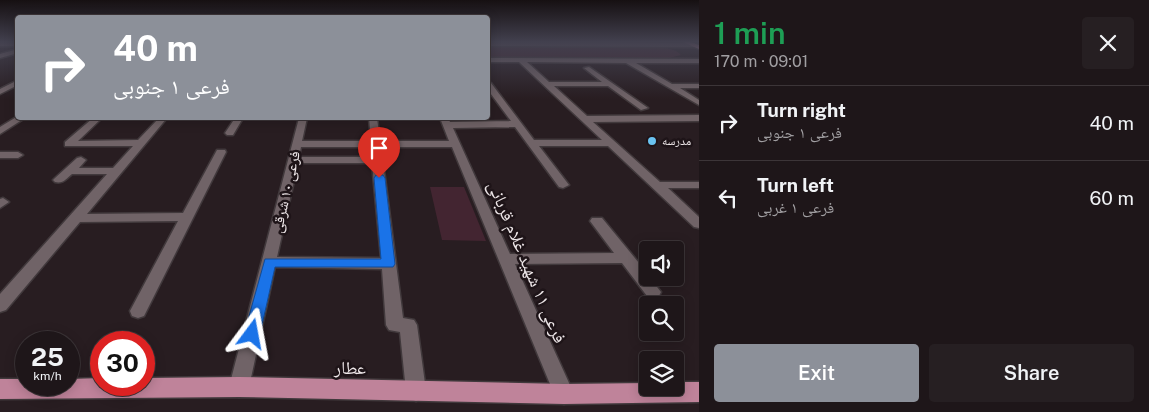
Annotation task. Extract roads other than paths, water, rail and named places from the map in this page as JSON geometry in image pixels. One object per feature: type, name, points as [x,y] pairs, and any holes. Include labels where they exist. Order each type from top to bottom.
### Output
[{"type":"main road","name":"عطار","points":[[0,389],[239,387],[564,394],[699,392]]},
{"type":"street","points":[[522,61],[699,224]]},
{"type":"street","points":[[627,61],[699,103]]},
{"type":"street","points":[[587,68],[644,108]]},
{"type":"street","points":[[0,92],[15,84]]},
{"type":"street","points":[[547,84],[610,84]]},
{"type":"street","points":[[670,86],[699,86]]},
{"type":"street","points":[[490,88],[563,185]]},
{"type":"street","points":[[585,119],[699,118]]},
{"type":"street","points":[[2,129],[18,120]]},
{"type":"street","points":[[96,120],[69,144],[141,144]]},
{"type":"street","points":[[0,305],[162,120]]},
{"type":"street","points":[[230,133],[238,120]]},
{"type":"street","name":"فرعی ۱۰ شرقی","points":[[239,387],[303,120]]},
{"type":"street","points":[[373,120],[395,324],[408,325],[416,391]]},
{"type":"street","points":[[445,121],[517,124]]},
{"type":"street","name":"فرعی ۱۱ شهید غلام قربانی","points":[[445,121],[564,394]]},
{"type":"street","points":[[531,143],[611,143]]},
{"type":"street","points":[[297,144],[456,144]]},
{"type":"street","points":[[138,311],[221,152]]},
{"type":"street","points":[[0,155],[18,155]]},
{"type":"street","points":[[59,180],[81,160]]},
{"type":"street","points":[[293,160],[378,160]]},
{"type":"street","points":[[69,171],[116,171]]},
{"type":"street","points":[[657,185],[699,185]]},
{"type":"street","points":[[75,218],[186,217]]},
{"type":"street","points":[[597,222],[653,292]]},
{"type":"street","points":[[506,259],[626,258]]},
{"type":"street","points":[[270,262],[388,264]]},
{"type":"place","name":"مدرسه","points":[[652,141]]}]
